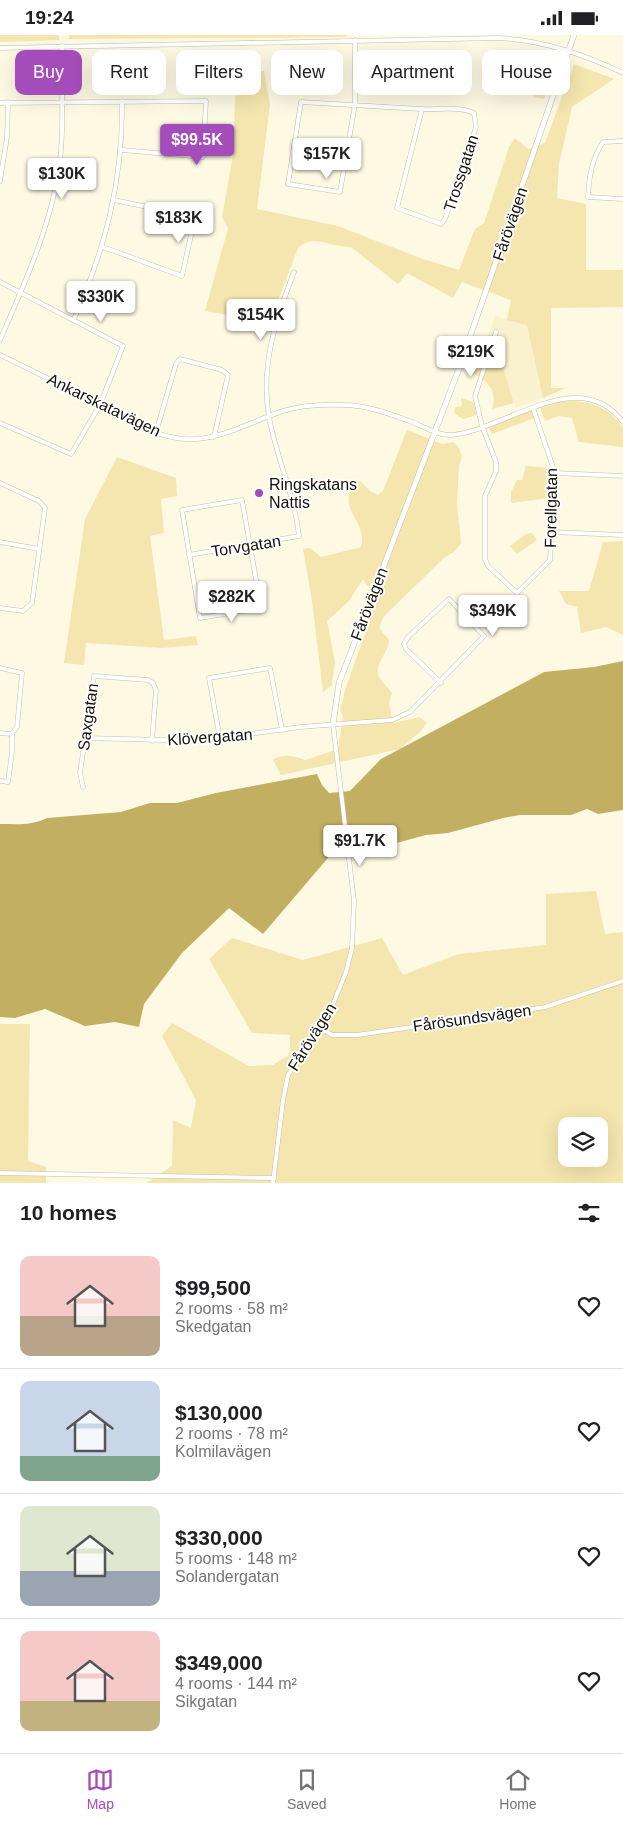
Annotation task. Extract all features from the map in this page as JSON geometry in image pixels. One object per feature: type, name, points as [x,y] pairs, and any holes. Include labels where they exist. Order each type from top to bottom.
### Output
[{"type":"street","name":"Fårövägen","points":[[568,50],[574,35]]},
{"type":"street","points":[[0,48],[498,38],[520,39],[564,50]]},
{"type":"street","points":[[355,40],[356,104]]},
{"type":"street","points":[[0,340],[21,293],[48,220],[54,193],[59,165],[63,102],[62,47]]},
{"type":"street","points":[[570,52],[623,73]]},
{"type":"street","name":"Fårövägen","points":[[274,1181],[282,1101],[288,1075],[320,1028],[338,995],[352,948],[354,901],[333,724],[339,683],[488,291],[553,95]]},
{"type":"street","points":[[74,319],[103,247],[114,201],[122,150],[122,101]]},
{"type":"street","points":[[0,103],[206,101],[203,157],[122,150]]},
{"type":"street","points":[[0,181],[7,137],[8,102]]},
{"type":"street","name":"Trossgatan","points":[[356,104],[340,192],[288,184],[301,102],[356,104],[422,109],[467,110],[474,113],[476,119],[446,219],[441,224],[397,208],[422,109]]},
{"type":"street","points":[[623,141],[603,141],[595,154],[589,177],[588,197],[623,199]]},
{"type":"street","points":[[103,247],[182,276],[195,217],[114,201]]},
{"type":"street","points":[[269,416],[268,352],[274,326],[294,272]]},
{"type":"street","points":[[0,282],[123,346],[100,405],[71,454],[0,423]]},
{"type":"street","points":[[482,426],[475,397],[496,331]]},
{"type":"street","name":"Ankarskatavägen","points":[[0,355],[156,432],[175,438],[196,439],[214,437],[269,416],[312,405],[344,405],[369,408],[450,435],[482,426],[554,400],[576,398],[593,401],[607,407],[623,422]]},
{"type":"street","points":[[156,432],[176,365],[180,359],[222,370],[228,375],[214,437]]},
{"type":"street","name":"Forellgatan","points":[[482,426],[496,462],[496,471],[485,496],[484,549],[488,566],[517,593],[550,560],[555,473],[533,408]]},
{"type":"street","name":"Torvgatan","points":[[189,555],[299,536],[269,416]]},
{"type":"street","points":[[555,473],[623,475]]},
{"type":"street","points":[[0,483],[39,501],[45,508],[32,603],[23,611],[0,608]]},
{"type":"street","points":[[242,500],[261,608],[200,618],[189,555],[182,510],[242,500]]},
{"type":"street","points":[[552,532],[623,535]]},
{"type":"street","points":[[0,542],[40,549]]},
{"type":"street","name":"Klövergatan","points":[[85,738],[152,741],[220,739],[333,724],[392,720],[410,712],[441,683],[484,636],[449,599],[408,637],[404,644],[406,649],[441,683]]},
{"type":"street","points":[[0,668],[22,673],[17,727],[12,734],[8,782],[0,781]]},
{"type":"street","points":[[220,739],[209,678],[249,670],[270,668],[282,730]]},
{"type":"street","name":"Saxgatan","points":[[83,787],[80,773],[94,676],[148,680],[154,683],[156,689],[152,741]]},
{"type":"street","points":[[0,733],[12,734]]},
{"type":"street","name":"Fårösundsvägen","points":[[320,1028],[332,1035],[357,1035],[496,1015],[545,1007],[623,981]]},
{"type":"street","points":[[0,1173],[274,1181]]},
{"type":"shaded area","points":[[0,35],[59,35],[59,40],[0,42]]},
{"type":"shaded area","points":[[69,35],[347,35],[346,37],[69,39]]},
{"type":"shaded area","points":[[574,64],[614,79],[572,107],[559,164],[557,198],[586,204],[586,270],[623,270],[623,307],[551,308],[551,388],[566,388],[543,398],[527,325],[507,320],[511,300],[462,282],[453,298],[407,273],[398,284],[351,247],[317,241],[304,244],[298,248],[277,303],[246,311],[241,317],[205,311],[228,228],[222,217],[233,155],[235,95],[261,95],[261,71],[264,71],[270,104],[257,209],[338,226],[420,258],[459,270],[475,229],[484,223],[509,147],[515,138],[528,149],[545,143],[563,95],[570,95],[570,75]]},
{"type":"shaded area","points":[[533,95],[545,95],[544,99]]},
{"type":"shaded area","points":[[495,316],[527,324],[543,397],[516,408],[502,364],[477,369]]},
{"type":"shaded area","points":[[502,364],[514,403],[492,409],[494,396],[492,390],[470,371],[473,365],[478,365],[477,369]]},
{"type":"shaded area","points":[[461,398],[473,402],[477,415],[463,419],[454,413],[455,407],[462,406]]},
{"type":"shaded area","points":[[553,402],[583,402],[592,404],[609,413],[623,428],[623,447],[579,442],[572,418],[559,416],[545,421],[540,408]]},
{"type":"shaded area","points":[[531,410],[535,418],[492,434],[489,429],[492,424]]},
{"type":"shaded area","points":[[407,430],[442,444],[454,442],[459,448],[462,457],[459,465],[457,505],[461,543],[455,551],[444,558],[384,616],[379,628],[389,640],[378,672],[380,679],[392,693],[389,703],[393,723],[420,717],[427,723],[421,731],[400,749],[281,775],[273,760],[281,756],[297,757],[305,760],[338,749],[343,716],[340,711],[345,690],[374,609],[370,589],[363,579],[349,601],[327,621],[335,662],[332,685],[323,692],[312,601],[303,549],[310,548],[321,557],[361,547],[361,532],[350,509],[350,490],[355,481],[360,481],[370,491],[378,495],[383,491]]},
{"type":"shaded area","points":[[117,457],[176,478],[177,496],[161,499],[164,533],[150,536],[164,640],[196,636],[198,645],[162,648],[86,643],[84,665],[64,663],[85,519]]},
{"type":"shaded area","points":[[526,466],[551,468],[549,498],[511,503],[511,492],[517,480],[522,480]]},
{"type":"shaded area","points":[[532,533],[537,540],[517,554],[510,546],[526,534]]},
{"type":"shaded area","points":[[623,541],[623,635],[606,627],[581,633],[577,607],[566,604],[559,591],[589,591],[603,542]]},
{"type":"shaded area","points":[[623,661],[623,810],[598,814],[587,809],[571,815],[520,815],[503,818],[448,833],[426,835],[389,845],[369,855],[355,830],[338,832],[332,839],[333,852],[263,934],[229,908],[182,953],[144,1004],[139,1027],[115,1022],[85,1026],[45,1009],[15,1018],[0,1017],[0,824],[24,824],[47,818],[121,812],[150,803],[177,803],[216,793],[317,774],[322,785],[329,793],[350,791],[381,759],[544,672],[594,667]]},
{"type":"shaded area","points":[[596,891],[605,934],[623,932],[623,1183],[146,1183],[172,1166],[173,1120],[191,1128],[196,1100],[162,1036],[172,1023],[249,1066],[273,1065],[290,1054],[290,1035],[252,1033],[209,959],[232,938],[303,960],[382,938],[403,975],[458,954],[546,945],[546,894]]},
{"type":"shaded area","points":[[0,1024],[30,1024],[28,1161],[46,1167],[46,1183],[0,1183]]},
{"type":"place","name":"Ringskatans Nattis","points":[[259,493]]}]
